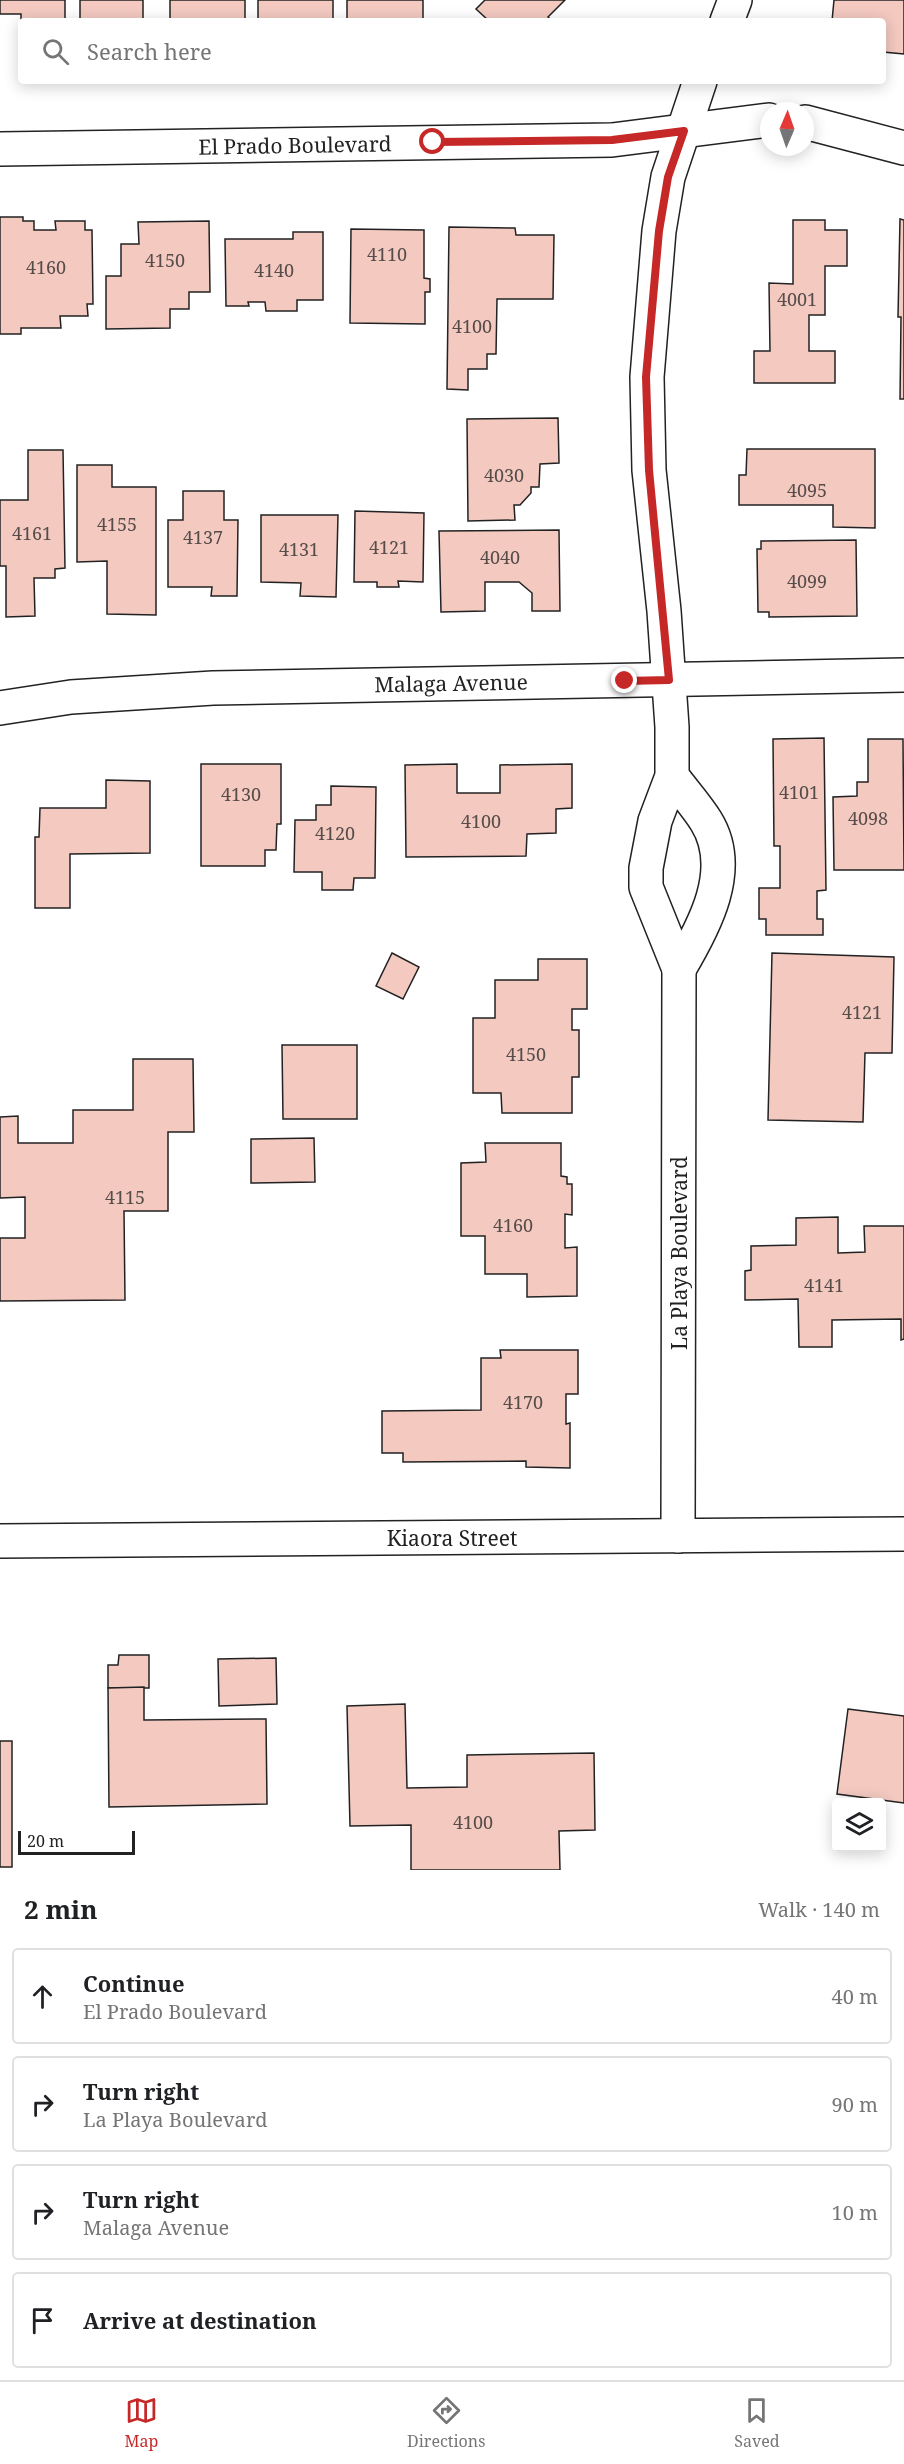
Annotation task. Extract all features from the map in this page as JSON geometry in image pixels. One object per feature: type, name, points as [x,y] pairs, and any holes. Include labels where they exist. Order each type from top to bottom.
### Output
[{"type":"street","points":[[728,18],[735,0]]},
{"type":"street","name":"La Playa Boulevard","points":[[678,1536],[679,969],[646,887],[646,868],[655,821],[672,776],[672,727],[649,470],[646,377],[659,231],[668,177],[699,84]]},
{"type":"street","name":"El Prado Boulevard","points":[[0,149],[612,140],[760,121]]},
{"type":"street","points":[[814,124],[904,148]]},
{"type":"street","name":"Malaga Avenue","points":[[0,708],[71,697],[213,688],[904,675]]},
{"type":"street","points":[[672,776],[707,822],[717,849],[718,866],[710,908],[697,939],[679,969]]},
{"type":"street","name":"Kiaora Street","points":[[0,1541],[904,1534]]},
{"type":"building","points":[[0,0],[65,0],[65,18],[21,18],[21,14],[0,14]]},
{"type":"building","points":[[80,0],[143,0],[143,18],[80,18]]},
{"type":"building","points":[[170,0],[245,0],[245,18],[170,18]]},
{"type":"building","points":[[258,0],[333,0],[333,18],[258,18]]},
{"type":"building","points":[[347,0],[423,0],[423,18],[347,18]]},
{"type":"building","points":[[485,0],[565,0],[549,18],[486,18],[476,9]]},
{"type":"building","points":[[834,0],[904,0],[904,54],[886,52],[886,18],[832,18]]},
{"type":"building","points":[[0,217],[23,217],[23,221],[34,221],[34,230],[56,230],[55,221],[85,221],[85,230],[92,230],[93,304],[87,304],[88,316],[60,316],[61,328],[21,328],[21,334],[0,334]]},
{"type":"building","points":[[900,219],[904,220],[904,399],[900,399],[901,317],[898,317]]},
{"type":"building","points":[[793,220],[825,220],[825,230],[847,230],[847,266],[825,266],[825,315],[809,315],[809,351],[835,351],[835,383],[754,383],[754,351],[770,351],[769,283],[793,284]]},
{"type":"building","points":[[209,221],[210,292],[189,292],[189,309],[170,309],[170,328],[106,329],[106,276],[121,276],[121,244],[139,244],[138,222]]},
{"type":"building","points":[[449,227],[515,228],[516,235],[554,235],[553,299],[497,299],[496,354],[487,354],[487,369],[468,369],[468,390],[447,389]]},
{"type":"building","points":[[351,229],[424,230],[424,278],[430,279],[430,292],[425,292],[425,324],[350,323]]},
{"type":"building","points":[[293,232],[323,232],[323,300],[297,300],[297,311],[266,311],[265,302],[248,302],[249,306],[226,306],[225,239],[293,239]]},
{"type":"building","points":[[558,418],[559,463],[540,464],[539,487],[531,487],[531,493],[520,505],[514,505],[515,520],[468,521],[467,419]]},
{"type":"building","points":[[747,449],[875,449],[875,528],[833,527],[833,505],[739,505],[739,475],[746,475]]},
{"type":"building","points":[[28,450],[63,450],[65,568],[55,569],[55,578],[34,578],[35,616],[6,617],[6,566],[0,566],[0,500],[28,500]]},
{"type":"building","points":[[77,465],[112,465],[112,487],[156,487],[156,615],[107,614],[107,561],[77,562]]},
{"type":"building","points":[[183,491],[224,491],[224,520],[238,520],[237,596],[211,596],[212,587],[168,587],[168,520],[183,520]]},
{"type":"building","points":[[355,511],[424,513],[423,582],[398,581],[399,587],[377,587],[377,582],[354,582]]},
{"type":"building","points":[[261,515],[338,515],[336,597],[300,596],[301,583],[261,582]]},
{"type":"building","points":[[559,530],[560,611],[532,611],[532,593],[519,582],[485,582],[485,611],[441,612],[439,531]]},
{"type":"building","points":[[856,540],[857,616],[769,617],[769,612],[758,612],[757,549],[761,549],[761,541]]},
{"type":"building","points":[[824,738],[826,890],[817,891],[817,919],[823,919],[823,935],[766,935],[766,919],[759,919],[759,888],[780,888],[780,846],[774,846],[773,739]]},
{"type":"building","points":[[868,739],[903,739],[904,870],[834,870],[833,797],[857,796],[857,782],[868,782]]},
{"type":"building","points":[[201,764],[281,764],[281,824],[277,824],[276,850],[265,850],[265,866],[201,866]]},
{"type":"building","points":[[457,764],[457,793],[500,793],[500,765],[572,764],[572,808],[556,809],[556,833],[527,834],[526,856],[406,857],[405,765]]},
{"type":"building","points":[[106,780],[150,781],[150,853],[70,854],[70,908],[35,908],[35,837],[39,837],[40,808],[106,808]]},
{"type":"building","points":[[331,786],[376,787],[375,878],[354,878],[353,890],[322,890],[322,872],[294,872],[295,820],[316,820],[316,805],[331,805]]},
{"type":"building","points":[[392,953],[419,967],[403,999],[376,986]]},
{"type":"building","points":[[772,953],[894,957],[892,1053],[865,1053],[863,1122],[768,1120]]},
{"type":"building","points":[[538,959],[587,959],[587,1009],[572,1009],[572,1030],[579,1030],[579,1077],[572,1077],[572,1113],[502,1113],[501,1093],[473,1093],[473,1018],[495,1018],[495,980],[538,980]]},
{"type":"building","points":[[282,1045],[357,1045],[357,1119],[283,1119]]},
{"type":"building","points":[[133,1059],[193,1059],[194,1132],[168,1132],[168,1211],[124,1211],[125,1300],[0,1301],[0,1238],[25,1238],[25,1197],[0,1198],[0,1117],[18,1116],[18,1143],[73,1143],[73,1110],[133,1110]]},
{"type":"building","points":[[314,1138],[315,1182],[251,1183],[251,1139]]},
{"type":"building","points":[[485,1143],[561,1143],[561,1176],[567,1177],[567,1184],[572,1184],[572,1215],[565,1214],[565,1248],[577,1247],[577,1296],[527,1297],[527,1274],[485,1274],[485,1236],[461,1236],[461,1163],[486,1162]]},
{"type":"building","points":[[838,1217],[838,1253],[865,1252],[864,1226],[904,1226],[904,1339],[901,1340],[901,1319],[832,1320],[832,1347],[799,1347],[798,1299],[745,1300],[745,1271],[751,1270],[751,1246],[796,1245],[796,1218]]},
{"type":"building","points":[[500,1350],[578,1350],[578,1394],[566,1394],[566,1424],[570,1423],[570,1468],[526,1467],[526,1461],[403,1462],[403,1453],[382,1453],[382,1411],[481,1410],[481,1358],[501,1358]]},
{"type":"building","points":[[119,1655],[149,1655],[149,1688],[108,1688],[108,1665],[118,1665]]},
{"type":"building","points":[[276,1658],[277,1704],[219,1706],[218,1659]]},
{"type":"building","points":[[144,1687],[144,1720],[266,1719],[267,1804],[109,1807],[108,1688]]},
{"type":"building","points":[[405,1704],[407,1788],[467,1787],[467,1755],[594,1753],[595,1830],[559,1831],[560,1870],[411,1870],[411,1825],[350,1826],[347,1706]]},
{"type":"building","points":[[848,1709],[904,1716],[904,1803],[886,1801],[886,1798],[837,1794]]},
{"type":"building","points":[[0,1741],[12,1741],[12,1867],[0,1867]]},
{"type":"route","points":[[433,142],[612,140],[684,131],[668,177],[659,231],[646,377],[649,470],[669,680],[625,681]]}]
